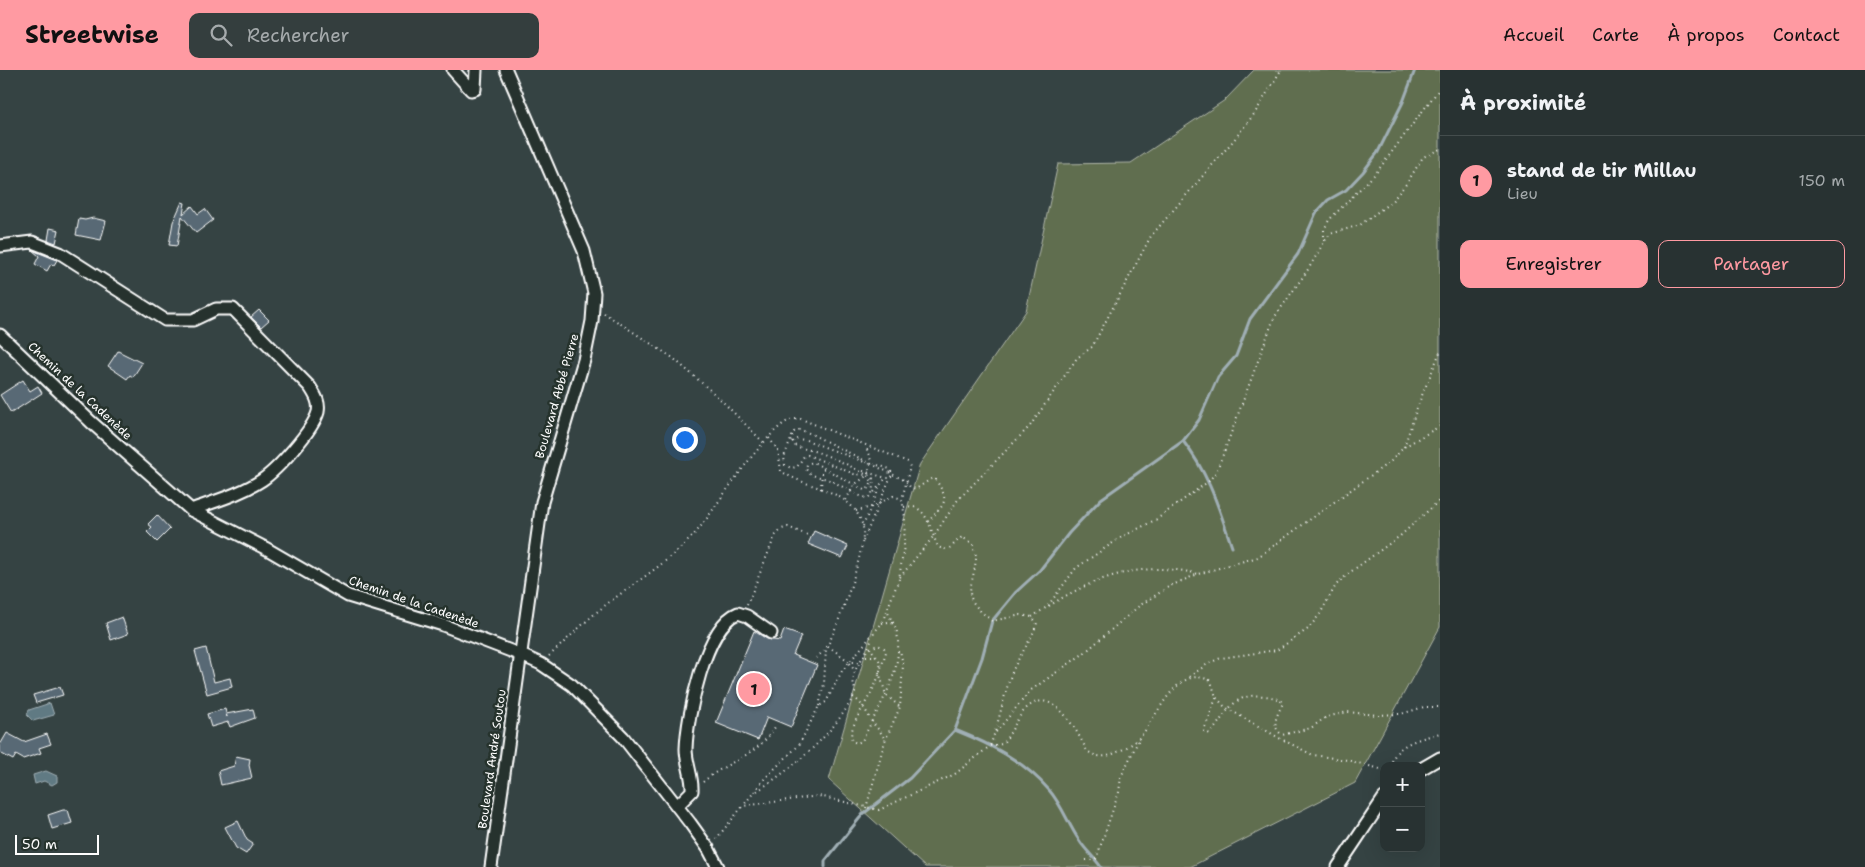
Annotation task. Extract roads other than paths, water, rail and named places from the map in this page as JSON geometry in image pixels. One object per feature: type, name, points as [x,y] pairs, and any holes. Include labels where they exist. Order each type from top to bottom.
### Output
[{"type":"street","points":[[453,70],[471,90],[475,89],[476,70]]},
{"type":"street","name":"Boulevard Abbé Pierre","points":[[506,70],[584,251],[592,282],[594,306],[584,360],[542,502],[521,655]]},
{"type":"street","points":[[0,246],[32,242],[60,253],[165,320],[193,320],[216,309],[233,309],[310,387],[318,401],[318,412],[305,434],[284,460],[262,480],[234,494],[191,510]]},
{"type":"street","name":"Chemin de la Cadenède","points":[[0,335],[92,422],[191,510],[267,548],[348,596],[443,625],[521,655],[541,664],[572,685],[624,737],[708,848],[718,867]]},
{"type":"street","points":[[677,806],[692,791],[686,751],[689,712],[694,688],[720,629],[730,616],[738,613],[747,616],[771,634]]},
{"type":"street","name":"Boulevard André Soutou","points":[[491,867],[521,655]]},
{"type":"street","points":[[1425,767],[1440,758]]},
{"type":"street","points":[[1338,867],[1380,804]]},
{"type":"water","points":[[50,703],[54,715],[33,721],[27,715],[29,710]]},
{"type":"water","points":[[46,771],[57,776],[57,782],[52,785],[44,781],[35,784],[33,775]]},
{"type":"waterway","points":[[825,867],[825,861],[863,814],[910,778],[955,730],[982,658],[992,621],[1016,592],[1040,570],[1069,533],[1101,499],[1183,441],[1199,420],[1218,377],[1236,356],[1250,319],[1298,254],[1316,213],[1328,200],[1346,190],[1378,152],[1403,102],[1415,70]]},
{"type":"waterway","points":[[1183,441],[1207,479],[1232,547]]},
{"type":"waterway","points":[[955,730],[1006,754],[1029,770],[1058,802],[1081,844],[1101,867]]},
{"type":"place","name":"stand de tir Millau","points":[[754,689]]}]
